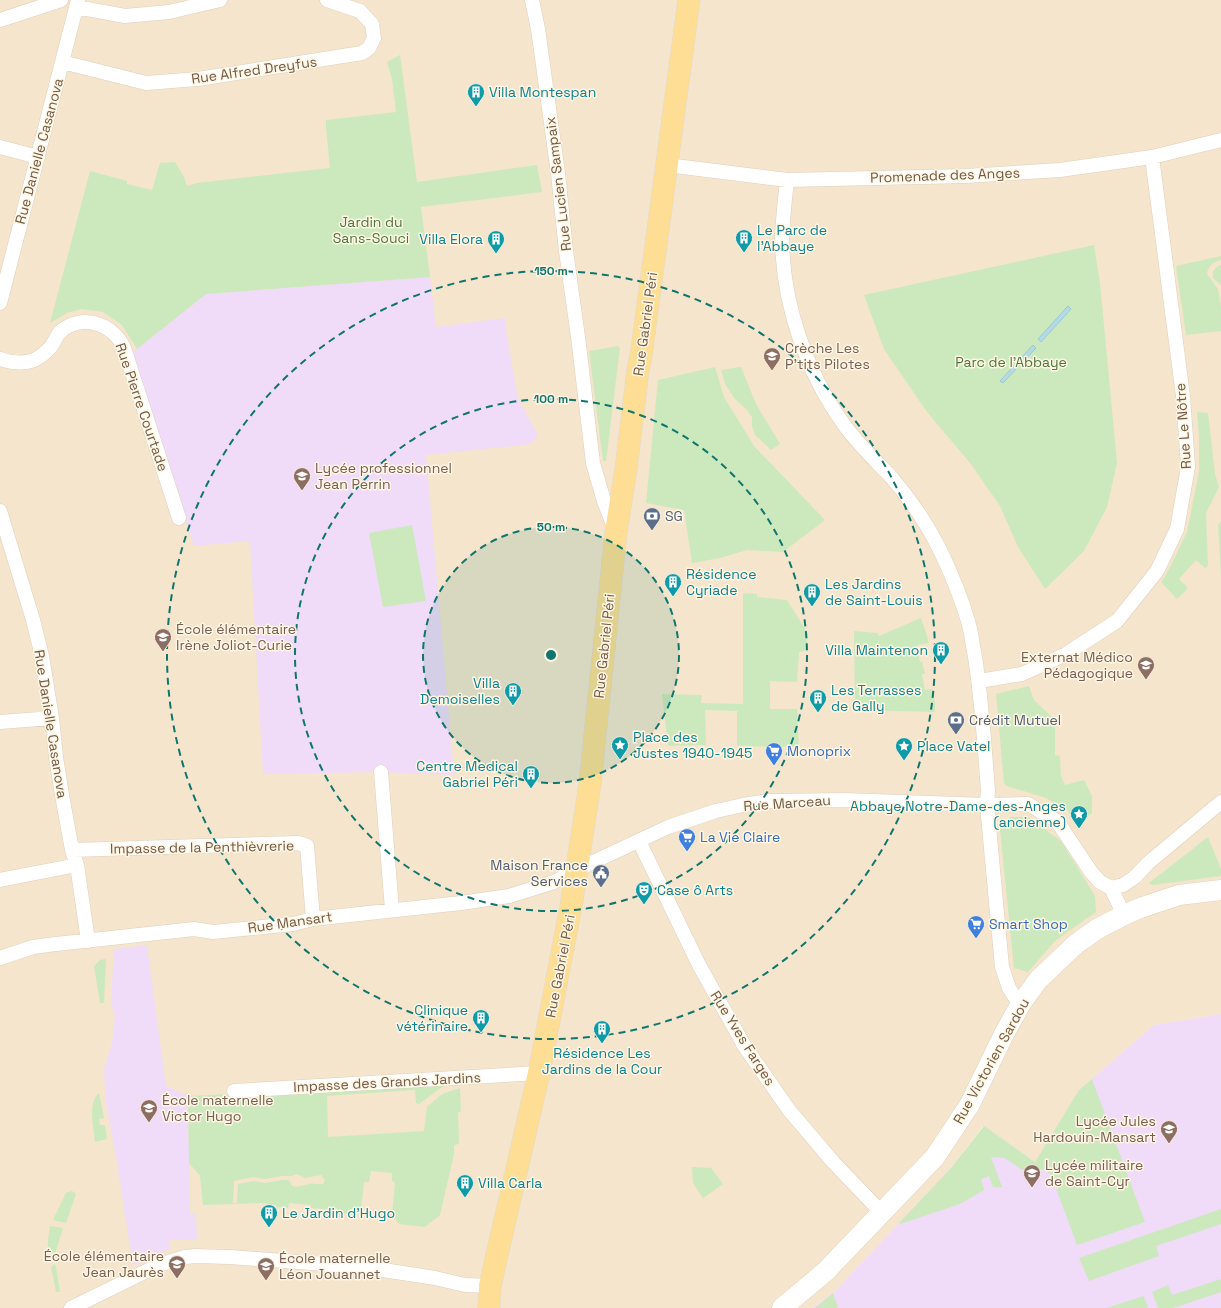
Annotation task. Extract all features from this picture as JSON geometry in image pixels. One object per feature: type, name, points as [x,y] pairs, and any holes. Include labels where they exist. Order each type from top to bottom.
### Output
[{"type":"main road","name":"Rue Gabriel Péri","points":[[489,1308],[490,1286],[539,1073],[571,906],[590,784],[616,532],[626,469],[638,370],[689,0]]},
{"type":"main road","name":"Rue Gabriel Péri","points":[[476,1308],[490,1286]]},
{"type":"street","points":[[0,20],[61,0]]},
{"type":"street","points":[[77,3],[125,16],[169,12],[220,0]]},
{"type":"street","name":"Rue Alfred Dreyfus","points":[[62,62],[146,83],[198,79],[362,53],[369,48],[374,38],[372,24],[360,11],[327,0]]},
{"type":"street","name":"Rue Lucien Sampaix","points":[[532,0],[558,173],[566,251],[593,463],[604,501],[616,532]]},
{"type":"street","name":"Rue Danielle Casanova","points":[[0,303],[77,3]]},
{"type":"street","name":"Promenade des Anges","points":[[667,165],[787,180],[1000,174],[1060,170],[1152,157],[1221,140]]},
{"type":"street","points":[[0,147],[38,157]]},
{"type":"street","name":"Rue Le Nôtre","points":[[979,682],[1022,674],[1066,654],[1118,621],[1157,572],[1177,529],[1188,466],[1183,396],[1152,157]]},
{"type":"street","points":[[787,180],[782,236],[784,271],[790,306],[799,338],[829,401],[841,420],[865,450],[892,479],[924,520],[940,550],[968,622],[979,682],[988,790],[987,805],[1002,967],[1009,988],[1020,1005]]},
{"type":"street","name":"Rue Pierre Courtade","points":[[0,359],[18,363],[36,359],[48,349],[58,333],[80,322],[89,322],[100,325],[115,334],[122,343],[179,518]]},
{"type":"street","name":"Rue Danielle Casanova","points":[[0,511],[33,620],[42,656],[52,718],[56,757],[72,850],[77,864],[88,941]]},
{"type":"street","points":[[0,722],[52,718]]},
{"type":"street","points":[[381,772],[392,910]]},
{"type":"street","name":"Rue Marceau","points":[[576,870],[668,827],[716,811],[768,801],[844,800],[987,805],[1028,804],[1057,821],[1091,872],[1100,882],[1111,888]]},
{"type":"street","points":[[1124,915],[1111,888],[1123,885],[1135,877],[1148,863],[1221,802]]},
{"type":"street","name":"Rue Yves Farges","points":[[639,841],[699,965],[745,1046],[789,1110],[834,1163],[882,1212]]},
{"type":"street","name":"Impasse de la Penthièvrerie","points":[[72,850],[298,843],[307,846],[313,919]]},
{"type":"street","points":[[0,880],[77,864]]},
{"type":"street","name":"Rue Mansart","points":[[0,958],[33,947],[194,929],[213,932],[293,924],[313,919],[461,904],[509,896],[554,882],[576,870]]},
{"type":"street","name":"Rue Victorien Sardou","points":[[782,1308],[826,1271],[935,1157],[970,1104],[1003,1036],[1020,1005],[1038,980],[1076,944],[1097,929],[1124,915],[1140,908],[1179,896],[1221,890]]},
{"type":"street","name":"Impasse des Grands Jardins","points":[[234,1091],[539,1073]]},
{"type":"street","points":[[71,1308],[159,1265],[185,1257],[196,1256],[230,1257],[364,1267],[435,1278],[465,1285],[490,1286]]},
{"type":"shaded area","points":[[0,0],[1221,0],[1221,1014],[1154,1025],[1079,1090],[1035,1162],[983,1126],[952,1167],[833,1293],[812,1308],[0,1308]]},
{"type":"shaded area","name":"Lycée professionnel Jean Perrin","points":[[430,277],[436,327],[505,318],[518,399],[538,435],[531,444],[426,455],[454,775],[381,772],[263,774],[250,541],[194,546],[131,355],[206,294]]},
{"type":"shaded area","name":"École maternelle Victor Hugo","points":[[147,945],[166,1086],[188,1096],[190,1213],[196,1213],[197,1240],[169,1240],[169,1249],[133,1266],[106,1104],[104,1070],[112,1043],[115,1016],[111,1004],[114,949]]},
{"type":"shaded area","name":"Lycée militaire de Saint-Cyr","points":[[1221,1014],[1221,1308],[812,1308],[833,1293],[952,1167],[984,1126],[1035,1162],[1079,1090],[1154,1025]]},
{"type":"green space","name":"Jardin du Sans-Souci","points":[[400,55],[417,182],[537,165],[542,192],[421,207],[430,277],[206,294],[137,349],[122,325],[103,312],[81,309],[67,313],[50,323],[90,171],[127,181],[127,184],[152,190],[160,163],[175,162],[184,177],[187,186],[197,183],[330,168],[326,120],[396,112],[392,79],[387,62]]},
{"type":"green space","name":"Parc de l'Abbaye","points":[[1094,245],[1100,283],[1117,463],[1107,507],[1084,551],[1045,589],[1018,547],[1000,506],[971,464],[927,412],[884,349],[864,295]]},
{"type":"green space","points":[[1221,256],[1221,260],[1211,265],[1207,274],[1218,289],[1221,308],[1221,331],[1186,335],[1176,266]]},
{"type":"green space","points":[[1221,265],[1221,285],[1213,278],[1213,271]]},
{"type":"green space","points":[[618,346],[620,348],[606,461],[603,461],[589,351]]},
{"type":"green space","points":[[715,367],[724,397],[754,446],[825,520],[783,552],[747,550],[720,558],[692,563],[684,510],[646,503],[658,380]]},
{"type":"green space","points":[[741,367],[756,404],[780,444],[771,450],[755,435],[752,426],[752,417],[735,399],[726,386],[721,370]]},
{"type":"green space","points":[[1197,412],[1208,413],[1215,474],[1219,487],[1206,513],[1208,566],[1205,568],[1196,560],[1179,579],[1188,588],[1177,599],[1161,582],[1166,575],[1187,532],[1199,472]]},
{"type":"green space","points":[[1221,521],[1221,575],[1218,525]]},
{"type":"green space","points":[[412,525],[426,601],[383,607],[369,533]]},
{"type":"green space","points":[[743,593],[757,594],[757,597],[787,600],[807,632],[807,650],[799,652],[797,682],[770,681],[770,709],[797,709],[799,747],[737,746],[737,711],[705,710],[706,745],[668,746],[662,694],[702,695],[701,703],[743,704]]},
{"type":"green space","points":[[921,618],[929,643],[917,645],[920,662],[922,661],[925,674],[922,674],[925,690],[932,689],[935,712],[855,710],[854,631],[877,633],[879,636]]},
{"type":"green space","points":[[1029,686],[1034,700],[1055,720],[1055,755],[1060,756],[1061,776],[1065,785],[1084,780],[1092,796],[1092,813],[1078,824],[1068,811],[1046,798],[1007,786],[1004,783],[996,694]]},
{"type":"green space","points":[[1010,817],[1028,817],[1061,841],[1095,896],[1096,912],[1055,941],[1028,972],[1014,968],[1000,829]]},
{"type":"green space","points":[[1208,837],[1221,869],[1221,876],[1152,885],[1149,883]]},
{"type":"green space","points":[[106,959],[104,1003],[100,1003],[94,966],[100,960]]},
{"type":"green space","points":[[1092,1079],[1145,1222],[1077,1245],[1051,1175],[1044,1169],[1025,1172],[1005,1158],[991,1157],[1002,1187],[993,1187],[989,1176],[981,1179],[984,1190],[960,1204],[900,1224],[899,1223],[952,1167],[984,1126],[1035,1162],[1079,1090]]},
{"type":"green space","points":[[460,1083],[442,1087],[419,1104],[416,1103],[415,1090],[327,1096],[328,1137],[424,1131],[427,1107],[442,1094],[460,1088],[461,1112],[458,1112],[459,1144],[454,1145],[454,1154],[440,1215],[425,1227],[399,1224],[392,1215],[395,1182],[392,1181],[392,1173],[371,1171],[369,1182],[364,1182],[361,1210],[355,1215],[343,1213],[342,1218],[333,1217],[334,1210],[311,1208],[311,1205],[289,1203],[288,1208],[263,1203],[203,1205],[200,1176],[189,1163],[188,1096]],"holes":[[[297,1174],[305,1178],[321,1175],[325,1180],[323,1184],[311,1184],[297,1187],[292,1186],[289,1180],[265,1183],[254,1181],[238,1184],[237,1203],[233,1203],[234,1181],[253,1177],[265,1179],[292,1176]]]},
{"type":"green space","points":[[99,1093],[104,1118],[99,1119],[100,1125],[105,1125],[107,1139],[95,1142],[92,1110],[95,1098]]},
{"type":"green space","points":[[692,1167],[711,1168],[723,1184],[703,1198],[693,1183]]},
{"type":"green space","points":[[72,1191],[76,1194],[66,1223],[53,1220],[66,1193]]},
{"type":"green space","points":[[1221,1209],[1221,1224],[1156,1246],[1159,1256],[1089,1281],[1079,1258]]},
{"type":"green space","points":[[50,1226],[63,1228],[55,1254],[51,1261],[48,1248]]},
{"type":"green space","points":[[55,1264],[60,1292],[56,1292],[51,1267]]},
{"type":"green space","points":[[1221,1279],[1221,1292],[1173,1308],[1158,1308],[1152,1292],[1168,1285],[1172,1295]]},
{"type":"green space","points":[[833,1293],[838,1308],[815,1308]]},
{"type":"green space","points":[[1144,1296],[1148,1308],[1106,1308]]},
{"type":"water","points":[[1068,306],[1071,309],[1041,342],[1038,339]]},
{"type":"water","points":[[1033,345],[1036,348],[1003,383],[1000,381]]},
{"type":"place","name":"Villa Montespan","points":[[476,107]]},
{"type":"place","name":"Le Parc de l'Abbaye","points":[[744,253]]},
{"type":"place","name":"Villa Elora","points":[[496,254]]},
{"type":"place","name":"Crèche Les P'tits Pilotes","points":[[772,371]]},
{"type":"place","name":"Lycée professionnel Jean Perrin","points":[[302,491]]},
{"type":"place","name":"SG","points":[[652,531]]},
{"type":"place","name":"Résidence Cyriade","points":[[673,597]]},
{"type":"place","name":"Les Jardins de Saint-Louis","points":[[812,607]]},
{"type":"place","name":"École élémentaire Irène Joliot-Curie","points":[[163,652]]},
{"type":"place","name":"Villa Maintenon","points":[[941,665]]},
{"type":"place","name":"Externat Médico Pédagogique","points":[[1146,680]]},
{"type":"place","name":"Villa Demoiselles","points":[[513,706]]},
{"type":"place","name":"Les Terrasses de Gally","points":[[818,713]]},
{"type":"place","name":"Crédit Mutuel","points":[[956,735]]},
{"type":"place","name":"Place des Justes 1940-1945","points":[[620,760]]},
{"type":"place","name":"Place Vatel","points":[[904,761]]},
{"type":"place","name":"Monoprix","points":[[774,766]]},
{"type":"place","name":"Centre Medical Gabriel Péri","points":[[531,789]]},
{"type":"place","name":"Abbaye Notre-Dame-des-Anges (ancienne)","points":[[1079,829]]},
{"type":"place","name":"La Vie Claire","points":[[687,852]]},
{"type":"place","name":"Maison France Services","points":[[601,888]]},
{"type":"place","name":"Case ô Arts","points":[[644,905]]},
{"type":"place","name":"Smart Shop","points":[[976,939]]},
{"type":"place","name":"Clinique vétérinaire","points":[[481,1033]]},
{"type":"place","name":"Résidence Les Jardins de la Cour","points":[[602,1044]]},
{"type":"place","name":"École maternelle Victor Hugo","points":[[149,1123]]},
{"type":"place","name":"Lycée Jules Hardouin-Mansart","points":[[1169,1144]]},
{"type":"place","name":"Lycée militaire de Saint-Cyr","points":[[1032,1188]]},
{"type":"place","name":"Villa Carla","points":[[465,1198]]},
{"type":"place","name":"Le Jardin d'Hugo","points":[[269,1228]]},
{"type":"place","name":"École élémentaire Jean Jaurès","points":[[177,1279]]},
{"type":"place","name":"École maternelle Léon Jouannet","points":[[266,1281]]}]
